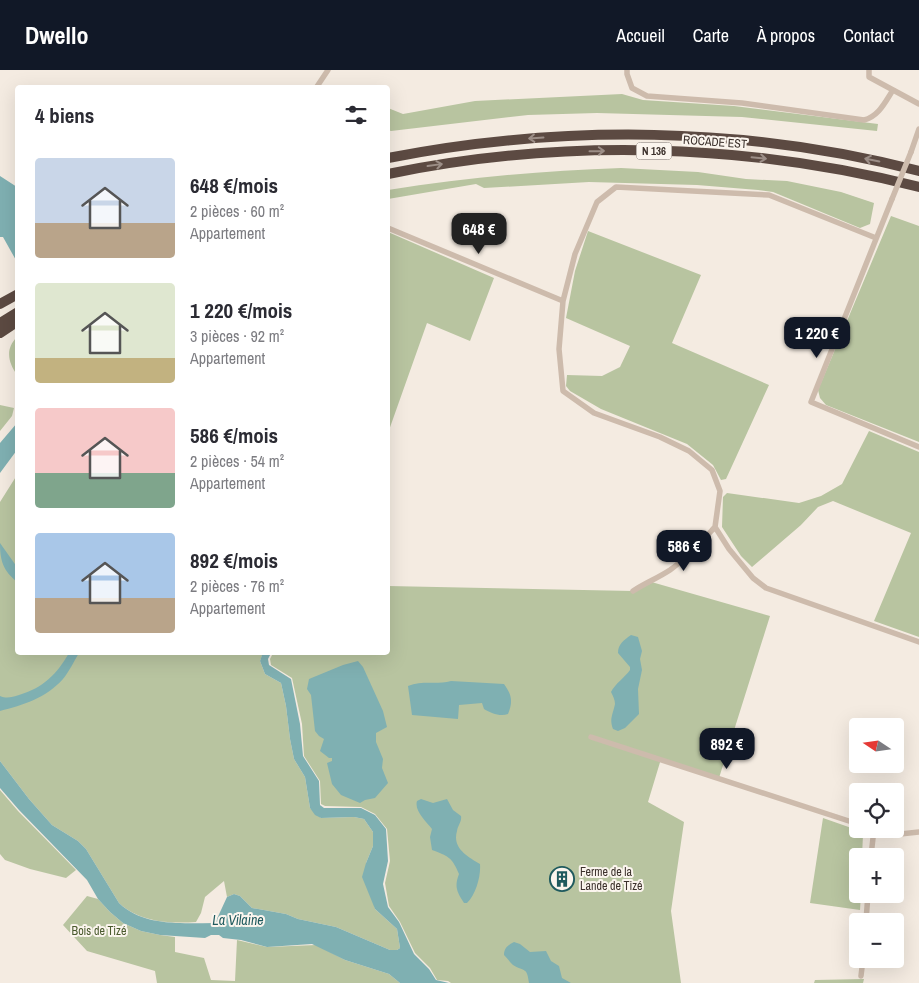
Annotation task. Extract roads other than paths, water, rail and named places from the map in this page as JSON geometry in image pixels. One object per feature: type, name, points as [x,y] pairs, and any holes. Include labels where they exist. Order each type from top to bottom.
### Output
[{"type":"highway","name":"ROCADE EST","points":[[390,158],[511,140],[639,134],[701,137],[772,144],[844,154],[919,171]]},
{"type":"highway","name":"ROCADE EST","points":[[390,174],[512,156],[638,150],[771,159],[847,171],[919,187]]},
{"type":"highway","points":[[0,323],[15,314]]},
{"type":"highway","points":[[0,333],[15,323]]},
{"type":"street","points":[[318,85],[328,70]]},
{"type":"street","points":[[627,70],[632,88],[647,96],[742,103],[864,120],[872,118],[879,111],[893,90]]},
{"type":"street","points":[[869,70],[869,76],[919,104]]},
{"type":"street","points":[[919,129],[811,402],[919,447]]},
{"type":"street","points":[[633,591],[684,560],[715,527],[720,491],[712,470],[689,451],[660,437],[594,412],[563,391],[559,349],[563,301],[575,254],[597,202],[616,187],[769,196],[876,238]]},
{"type":"street","points":[[390,229],[563,301]]},
{"type":"street","points":[[715,527],[729,549],[747,571],[766,588],[919,642]]},
{"type":"street","points":[[591,737],[849,821]]},
{"type":"street","points":[[904,834],[919,832]]},
{"type":"street","points":[[861,968],[861,976]]},
{"type":"water","points":[[0,176],[15,186],[15,258],[3,237],[0,237]]},
{"type":"water","points":[[15,425],[15,453],[0,473],[0,443]]},
{"type":"water","points":[[0,543],[15,564],[15,580],[3,565]]},
{"type":"water","points":[[631,635],[638,637],[642,651],[640,659],[642,670],[638,689],[639,714],[625,728],[618,731],[613,729],[611,722],[615,704],[611,692],[630,670],[630,667],[618,653],[618,650],[620,645]]},
{"type":"water","points":[[68,655],[78,655],[65,676],[56,686],[34,700],[0,711],[0,696],[7,698],[28,692],[42,684],[60,667]]},
{"type":"water","name":"La Vilaine","points":[[262,655],[270,655],[268,659],[269,665],[291,679],[300,724],[303,756],[319,781],[320,805],[324,808],[361,808],[375,815],[386,829],[388,861],[383,884],[388,907],[399,922],[414,954],[429,969],[436,980],[449,983],[400,983],[389,974],[345,960],[312,944],[267,947],[241,940],[223,938],[219,935],[211,935],[205,938],[160,935],[141,931],[123,923],[110,912],[98,899],[87,880],[0,788],[0,761],[52,825],[78,841],[86,849],[119,903],[129,911],[140,916],[164,922],[215,923],[227,897],[234,894],[240,896],[252,908],[286,914],[298,919],[336,927],[390,950],[397,950],[400,948],[397,929],[375,909],[362,877],[373,846],[373,832],[364,819],[354,817],[321,818],[315,815],[310,808],[305,777],[294,759],[281,683],[265,674],[260,661]]},
{"type":"water","points":[[358,661],[363,667],[383,711],[387,727],[376,733],[376,742],[383,759],[382,768],[388,783],[375,798],[360,803],[341,795],[332,784],[327,763],[332,761],[332,758],[329,758],[320,751],[324,739],[315,731],[311,695],[307,689],[309,679]]},
{"type":"water","points":[[451,681],[504,684],[511,699],[508,714],[499,715],[490,712],[484,709],[482,703],[459,705],[458,719],[412,715],[408,686],[419,683]]},
{"type":"water","points":[[421,799],[433,803],[447,799],[453,810],[461,816],[456,837],[457,842],[462,851],[480,864],[477,885],[467,903],[464,903],[458,892],[457,882],[459,874],[454,864],[446,856],[432,850],[430,837],[432,829],[417,808],[417,801]]},
{"type":"water","points":[[514,942],[530,952],[546,951],[551,961],[559,966],[562,978],[571,983],[529,983],[526,972],[513,965],[504,955],[507,947]]},
{"type":"place","name":"Ferme de la Lande de Tizé","points":[[562,879]]},
{"type":"park label","name":"Bois de Tizé","points":[[99,931]]}]
